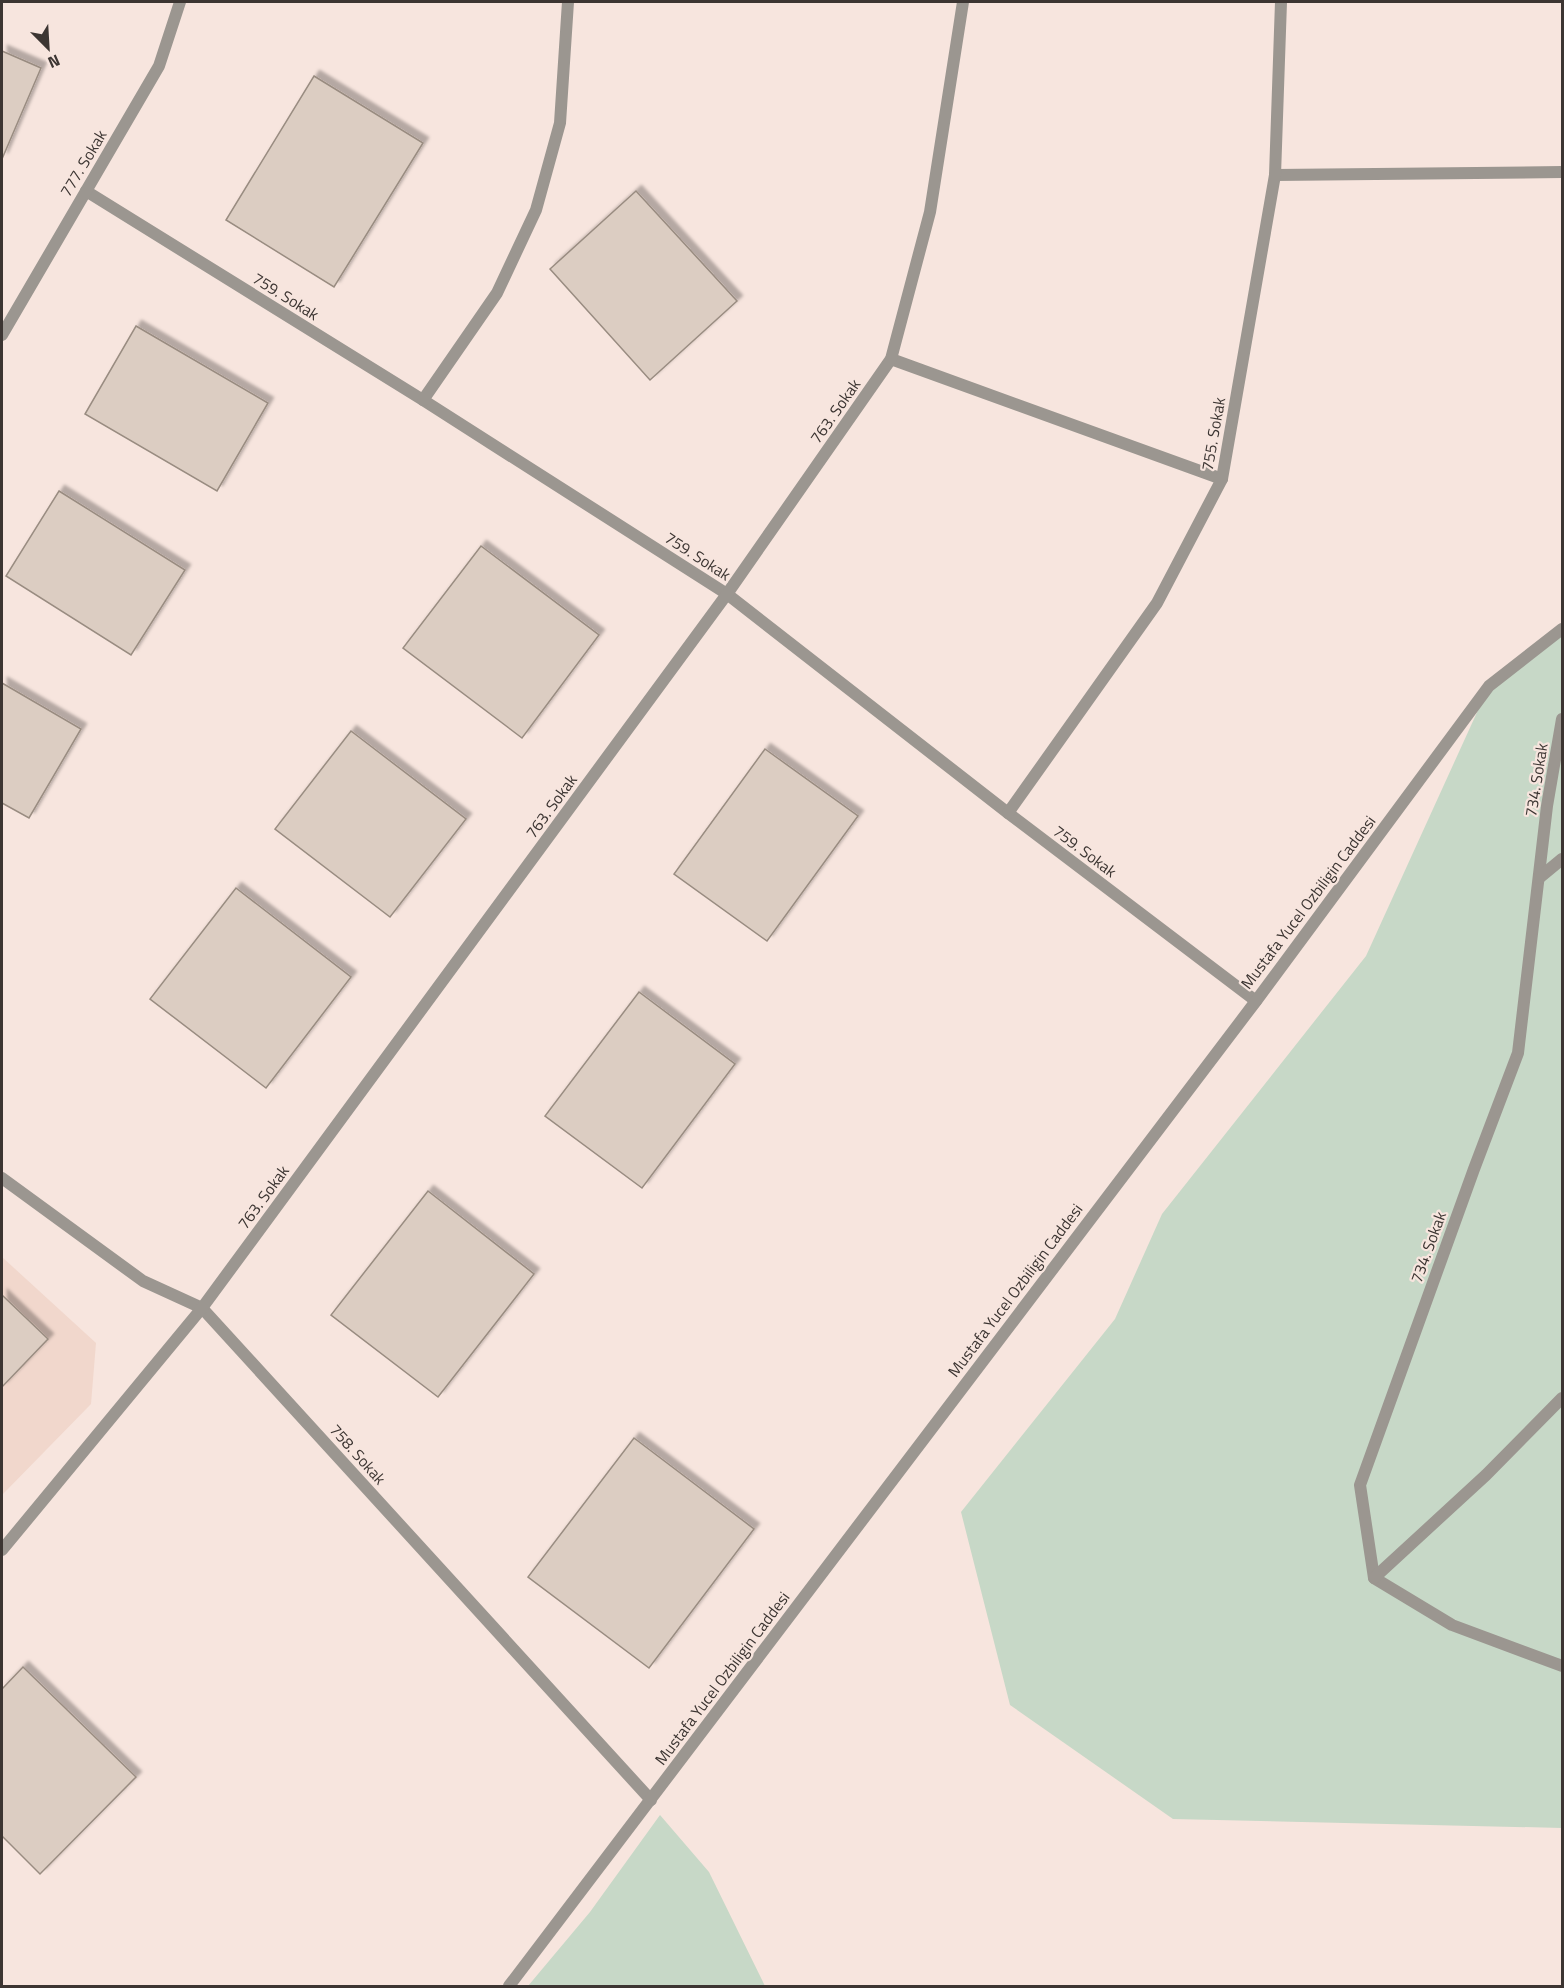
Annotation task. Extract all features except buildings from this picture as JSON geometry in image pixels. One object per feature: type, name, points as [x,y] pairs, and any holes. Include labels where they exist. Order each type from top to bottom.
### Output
[{"type":"street","name":"777. Sokak","points":[[2,335],[159,66],[180,2]]},
{"type":"street","points":[[423,400],[497,293],[537,210],[560,123],[568,2]]},
{"type":"street","name":"763. Sokak","points":[[2,1550],[202,1308],[727,594],[891,359],[930,212],[963,2]]},
{"type":"street","name":"755. Sokak","points":[[1008,813],[1156,603],[1222,479],[1275,175],[1281,2]]},
{"type":"street","points":[[1275,175],[1563,172]]},
{"type":"street","name":"759. Sokak","points":[[86,191],[423,400],[727,594],[1008,813],[1256,1001]]},
{"type":"street","points":[[891,359],[1222,479]]},
{"type":"street","name":"Mustafa Yucel Ozbiligin Caddesi","points":[[510,1986],[1256,1001],[1489,686],[1563,629]]},
{"type":"street","name":"734. Sokak","points":[[1374,1578],[1360,1485],[1518,1053],[1547,806],[1563,719]]},
{"type":"street","points":[[1539,878],[1563,859]]},
{"type":"street","name":"758. Sokak","points":[[2,1178],[143,1281],[202,1308],[651,1800]]},
{"type":"street","points":[[1563,1398],[1486,1474],[1374,1578],[1452,1625],[1563,1666]]},
{"type":"shaded area","points":[[2,1257],[96,1343],[91,1404],[2,1495]]},
{"type":"green space","points":[[1562,629],[1562,1828],[1173,1819],[1010,1705],[961,1512],[1115,1319],[1162,1214],[1366,956],[1489,686]]},
{"type":"green space","points":[[660,1815],[709,1872],[765,1986],[528,1986],[590,1912]]}]
